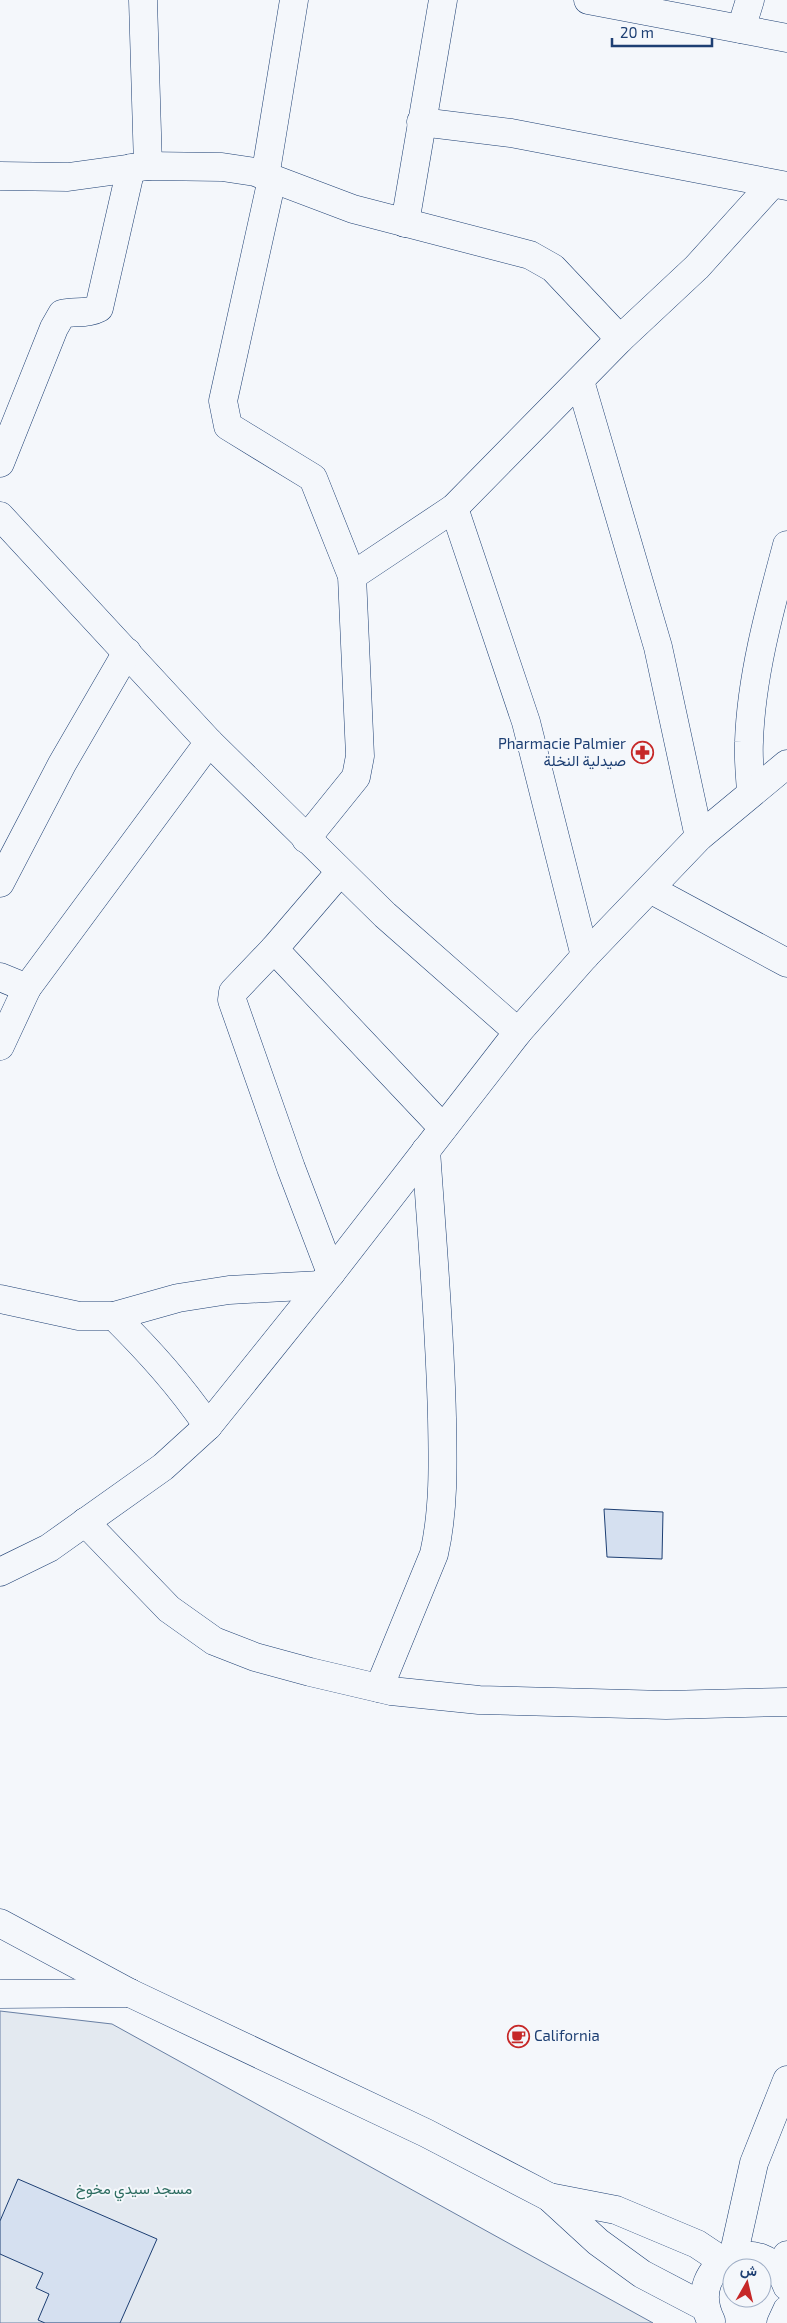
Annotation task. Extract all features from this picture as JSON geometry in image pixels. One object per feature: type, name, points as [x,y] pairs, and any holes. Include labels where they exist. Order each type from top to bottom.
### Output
[{"type":"street","points":[[0,463],[54,328],[62,314],[74,311],[92,312],[99,308],[140,167],[143,0]]},
{"type":"street","points":[[294,0],[266,171],[272,179],[223,401],[223,409],[228,426],[313,478],[352,576],[360,756],[356,777],[306,839]]},
{"type":"street","points":[[405,223],[443,0]]},
{"type":"street","points":[[588,0],[787,38]]},
{"type":"street","points":[[741,29],[750,0]]},
{"type":"street","points":[[421,122],[511,133],[780,185]]},
{"type":"street","points":[[0,176],[68,177],[140,167],[222,167],[255,172],[353,209],[530,255],[553,268],[620,339]]},
{"type":"street","points":[[352,576],[454,508],[620,339],[780,185]]},
{"type":"street","points":[[580,381],[658,647],[700,837]]},
{"type":"street","points":[[454,508],[526,722],[585,956]]},
{"type":"street","points":[[0,516],[209,742],[306,839],[385,915],[518,1032]]},
{"type":"street","points":[[751,792],[748,743],[754,697],[775,591],[787,545]]},
{"type":"street","points":[[0,883],[62,764],[127,652]]},
{"type":"street","points":[[0,1046],[27,988],[209,742]]},
{"type":"street","points":[[0,1572],[49,1548],[163,1467],[208,1426],[326,1279],[518,1032],[585,956],[700,837],[751,792],[787,764]]},
{"type":"street","points":[[326,1279],[291,1168],[232,1000],[234,992],[274,949],[340,872]]},
{"type":"street","points":[[650,889],[787,964]]},
{"type":"street","points":[[274,949],[443,1128]]},
{"type":"street","points":[[0,978],[27,988]]},
{"type":"street","points":[[379,1688],[434,1554],[438,1535],[442,1464],[441,1362],[426,1150]]},
{"type":"street","points":[[0,1299],[79,1316],[114,1316],[178,1298],[326,1279]]},
{"type":"street","points":[[114,1316],[183,1390],[208,1426]]},
{"type":"street","points":[[85,1522],[169,1609],[214,1641],[264,1660],[379,1688],[489,1700],[666,1705],[787,1702]]},
{"type":"street","points":[[0,1923],[130,1993],[426,2133],[549,2197],[598,2242],[642,2274],[710,2318]]},
{"type":"street","points":[[0,1994],[130,1993]]},
{"type":"street","points":[[729,2258],[754,2163],[787,2080]]},
{"type":"street","points":[[549,2197],[616,2210],[727,2258]]},
{"type":"street","points":[[734,2258],[748,2255],[762,2258]]},
{"type":"street","points":[[710,2318],[704,2289],[711,2273],[722,2264]]},
{"type":"street","points":[[772,2265],[786,2273]]},
{"type":"street","points":[[781,2323],[787,2310]]},
{"type":"green space","name":"مسجد سيدي مخوخ","points":[[0,2011],[112,2024],[653,2323],[0,2323]]},
{"type":"building","points":[[604,1509],[663,1512],[662,1559],[607,1557]]},
{"type":"building","points":[[18,2179],[157,2239],[120,2323],[45,2323],[38,2320],[49,2294],[36,2288],[43,2273],[0,2254],[0,2221]]},
{"type":"place","name":"Pharmacie Palmier صيدلية النخلة","points":[[642,753]]},
{"type":"place","name":"California","points":[[518,2036]]}]
